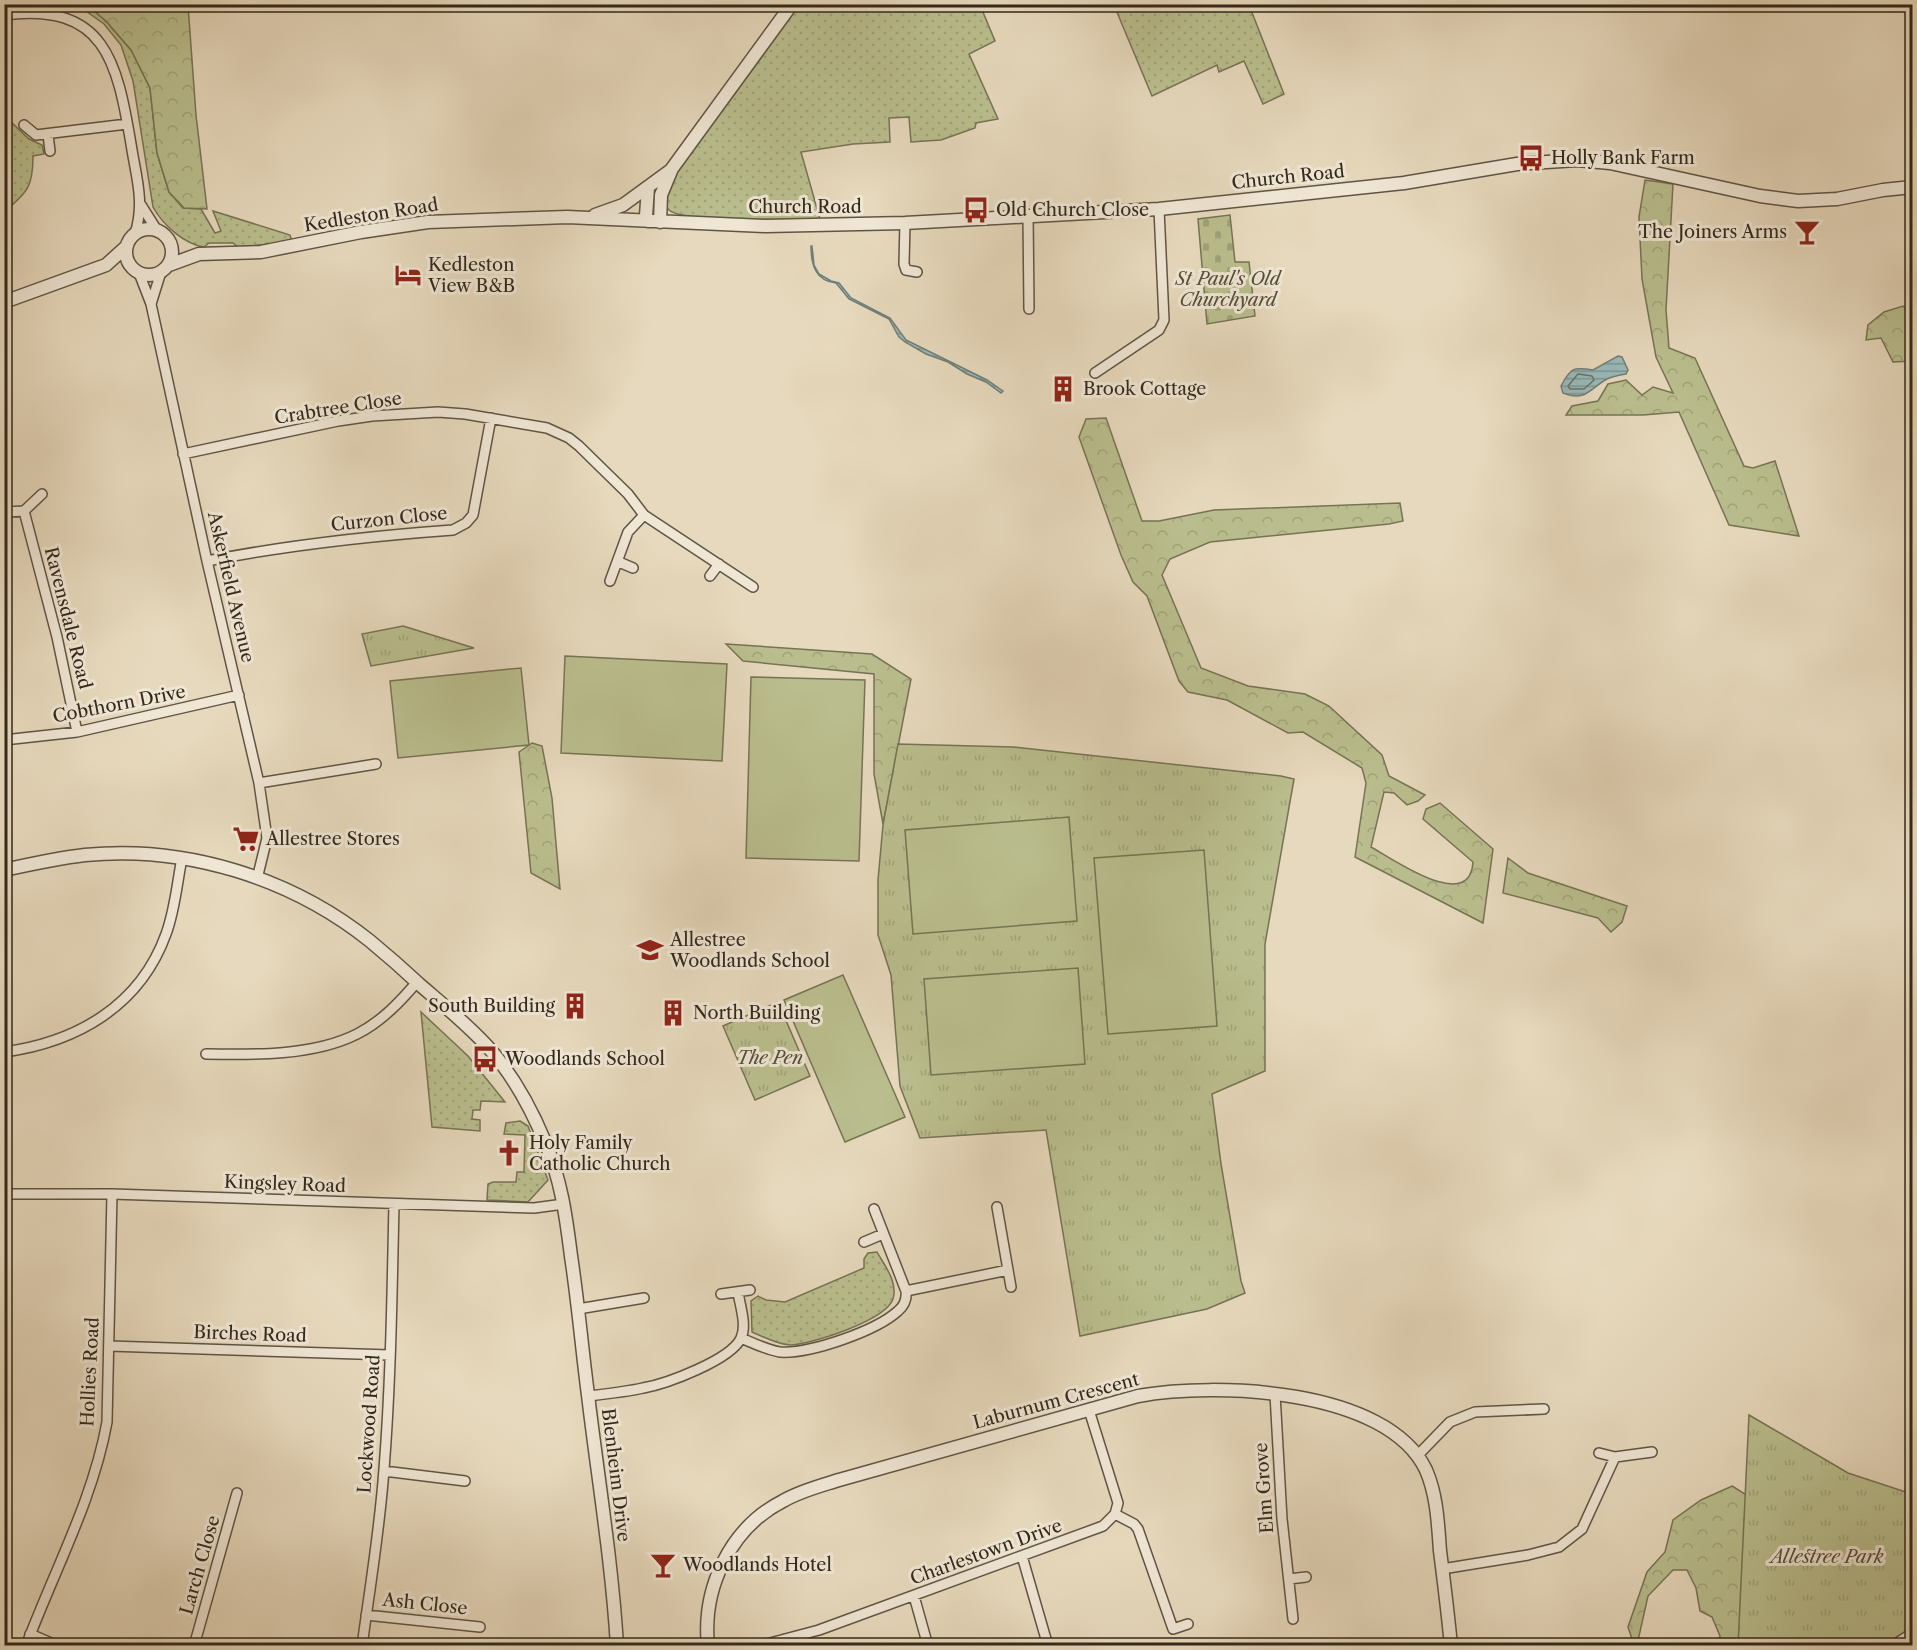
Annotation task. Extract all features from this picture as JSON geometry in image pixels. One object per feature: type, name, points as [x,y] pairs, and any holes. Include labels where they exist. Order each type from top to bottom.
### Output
[{"type":"street","name":"Kedleston Road","points":[[165,268],[199,254],[261,252],[371,230],[429,222],[585,218],[654,222],[671,170],[792,4]]},
{"type":"street","points":[[4,15],[28,12],[55,15],[76,22],[89,31],[102,45],[112,62],[127,124],[141,205],[135,234],[127,246],[106,265],[4,302]]},
{"type":"street","points":[[24,125],[36,135],[48,135],[127,124]]},
{"type":"street","points":[[48,135],[50,151]]},
{"type":"street","name":"Church Road","points":[[654,222],[766,226],[905,223],[1159,209],[1404,183],[1517,164],[1576,160],[1611,163],[1760,196],[1798,201],[1837,199],[1912,187]]},
{"type":"street","name":"Kedleston Road","points":[[585,218],[613,210],[671,170]]},
{"type":"street","points":[[648,187],[646,216],[654,222]]},
{"type":"street","points":[[106,265],[150,276],[165,268],[172,253],[170,242],[158,231],[141,205]]},
{"type":"street","points":[[1095,373],[1159,330],[1164,320],[1159,209]]},
{"type":"street","points":[[1028,215],[1029,309]]},
{"type":"street","points":[[905,223],[904,264],[906,270],[916,272]]},
{"type":"street","points":[[135,234],[147,230],[158,231]]},
{"type":"street","name":"Kedleston Road","points":[[170,242],[199,254]]},
{"type":"street","points":[[127,246],[128,262],[137,272]]},
{"type":"street","name":"Askerfield Avenue","points":[[151,304],[165,268]]},
{"type":"street","name":"Askerfield Avenue","points":[[137,272],[151,304],[207,561],[259,783],[267,838],[257,879]]},
{"type":"street","name":"Crabtree Close","points":[[183,454],[372,416],[438,412],[547,428],[569,438],[610,476],[644,514],[753,587]]},
{"type":"street","name":"Curzon Close","points":[[207,561],[259,550],[393,534],[453,530],[461,527],[473,515],[491,418]]},
{"type":"street","points":[[6,512],[24,511],[42,494]]},
{"type":"street","name":"Ravensdale Road","points":[[24,511],[57,637],[77,732]]},
{"type":"street","points":[[610,581],[619,562],[628,532],[644,514]]},
{"type":"street","points":[[619,562],[633,567]]},
{"type":"street","points":[[710,576],[718,564]]},
{"type":"street","name":"Cobthorn Drive","points":[[4,740],[77,732],[239,695]]},
{"type":"street","points":[[259,783],[376,764]]},
{"type":"street","points":[[364,766],[366,777]]},
{"type":"street","name":"Blenheim Drive","points":[[4,870],[58,859],[103,854],[151,854],[210,863],[257,879],[300,898],[340,920],[369,941],[488,1047],[514,1082],[532,1113],[559,1180],[578,1309],[612,1581],[617,1646]]},
{"type":"street","points":[[4,1052],[36,1047],[84,1029],[108,1013],[135,987],[155,958],[166,933],[182,858]]},
{"type":"street","points":[[206,1053],[276,1052],[316,1048],[339,1041],[358,1034],[379,1020],[403,999],[417,982]]},
{"type":"street","name":"Kingsley Road","points":[[4,1194],[112,1194],[534,1208],[564,1204]]},
{"type":"street","name":"Hollies Road","points":[[26,1646],[97,1466],[107,1422],[112,1194]]},
{"type":"street","name":"Lockwood Road","points":[[362,1646],[384,1471],[394,1204]]},
{"type":"street","points":[[997,1207],[1011,1287]]},
{"type":"street","points":[[741,1338],[779,1352],[798,1351],[852,1336],[899,1310],[907,1297],[906,1291],[874,1209]]},
{"type":"street","points":[[864,1242],[883,1234]]},
{"type":"street","points":[[906,1291],[1008,1270]]},
{"type":"street","points":[[721,1294],[750,1290]]},
{"type":"street","points":[[588,1396],[642,1389],[667,1381],[723,1355],[741,1338],[743,1326],[738,1292]]},
{"type":"street","points":[[578,1309],[644,1298]]},
{"type":"street","name":"Birches Road","points":[[109,1346],[390,1355]]},
{"type":"street","name":"Laburnum Crescent","points":[[708,1646],[707,1623],[720,1567],[729,1550],[754,1521],[780,1502],[796,1494],[839,1480],[1089,1410],[1155,1393],[1200,1391],[1275,1394],[1317,1401],[1370,1419],[1392,1431],[1418,1455],[1432,1485],[1435,1501],[1451,1646]]},
{"type":"street","name":"Elm Grove","points":[[1275,1394],[1282,1519],[1293,1619]]},
{"type":"street","points":[[1418,1455],[1450,1422],[1475,1412],[1544,1409]]},
{"type":"street","points":[[1089,1410],[1115,1490],[1118,1503],[1115,1514],[1134,1524],[1138,1529],[1173,1629],[1188,1624]]},
{"type":"street","points":[[1599,1453],[1615,1457],[1652,1452]]},
{"type":"street","points":[[1442,1569],[1528,1556],[1559,1547],[1582,1529],[1615,1457]]},
{"type":"street","points":[[384,1471],[465,1481]]},
{"type":"street","name":"Larch Close","points":[[194,1646],[237,1493]]},
{"type":"street","name":"Charlestown Drive","points":[[759,1646],[806,1634],[1022,1557],[1103,1526],[1115,1514]]},
{"type":"street","points":[[1022,1557],[1048,1646]]},
{"type":"street","points":[[1289,1580],[1306,1577]]},
{"type":"street","points":[[914,1596],[928,1646]]},
{"type":"street","name":"Ash Close","points":[[366,1615],[480,1627]]},
{"type":"street","points":[[30,1634],[58,1646]]},
{"type":"street","points":[[806,1634],[809,1646]]},
{"type":"street","points":[[1895,1646],[1912,1635]]},
{"type":"green space","points":[[70,5],[87,5],[106,21],[131,50],[150,88],[157,153],[169,192],[183,208],[201,209],[215,233],[221,231],[213,211],[290,235],[292,241],[239,248],[233,243],[209,243],[204,247],[189,242],[168,227],[153,207],[133,81],[121,45],[104,24],[83,9]]},
{"type":"green space","points":[[87,5],[188,5],[196,115],[207,209],[184,208],[169,192],[157,153],[150,88],[131,50],[106,21]]},
{"type":"green space","points":[[797,5],[980,5],[995,41],[969,54],[998,119],[976,123],[975,128],[941,140],[911,142],[909,117],[889,118],[890,142],[853,144],[801,152],[820,219],[716,219],[678,214],[669,210],[666,198],[673,175]]},
{"type":"green space","points":[[1114,5],[1249,5],[1284,94],[1263,104],[1244,61],[1219,72],[1217,65],[1152,96]]},
{"type":"green space","points":[[5,120],[12,123],[29,139],[42,145],[44,154],[33,156],[32,175],[28,188],[5,211]]},
{"type":"green space","points":[[1645,180],[1673,184],[1666,310],[1669,348],[1695,358],[1744,466],[1753,468],[1775,461],[1799,536],[1729,525],[1679,412],[1643,415],[1566,415],[1572,406],[1598,401],[1608,384],[1626,380],[1642,395],[1653,387],[1673,393],[1656,357],[1642,279],[1639,217]]},
{"type":"green space","name":"St Paul's Old Churchyard","points":[[1230,215],[1235,262],[1249,262],[1255,316],[1207,324],[1198,219]]},
{"type":"green space","points":[[1903,306],[1912,316],[1912,361],[1893,362],[1881,338],[1866,340],[1868,325],[1884,312]]},
{"type":"green space","points":[[1106,418],[1142,521],[1159,521],[1214,510],[1400,503],[1403,521],[1210,542],[1170,559],[1162,575],[1201,668],[1248,686],[1305,694],[1329,706],[1382,755],[1389,776],[1425,795],[1418,801],[1407,805],[1394,793],[1384,792],[1371,847],[1412,871],[1445,883],[1459,883],[1469,877],[1473,862],[1423,819],[1426,809],[1440,803],[1493,849],[1483,923],[1355,857],[1366,783],[1362,768],[1303,732],[1288,733],[1227,700],[1188,692],[1179,681],[1147,596],[1133,582],[1121,555],[1079,437],[1086,419]]},
{"type":"green space","points":[[403,626],[474,648],[371,666],[362,634]]},
{"type":"green space","points":[[726,644],[872,654],[911,679],[883,824],[874,774],[874,674],[743,661]]},
{"type":"green space","points":[[565,656],[727,664],[722,761],[561,753]]},
{"type":"green space","points":[[521,668],[529,745],[398,758],[390,681]]},
{"type":"green space","points":[[751,677],[865,680],[859,861],[746,858]]},
{"type":"green space","points":[[532,743],[542,746],[552,798],[560,889],[531,873],[519,752]]},
{"type":"green space","points":[[898,744],[1013,747],[1294,779],[1265,944],[1265,1071],[1212,1094],[1221,1164],[1245,1293],[1207,1309],[1080,1336],[1046,1130],[920,1138],[900,1086],[891,975],[878,935],[878,880],[883,825]]},
{"type":"green space","points":[[1069,817],[1077,921],[913,934],[905,830]]},
{"type":"green space","points":[[1204,850],[1217,1026],[1108,1034],[1094,858]]},
{"type":"green space","points":[[1508,858],[1528,873],[1627,906],[1622,922],[1611,932],[1598,918],[1503,893]]},
{"type":"green space","points":[[1078,968],[1085,1064],[931,1075],[924,979]]},
{"type":"green space","points":[[843,975],[905,1117],[845,1142],[784,1000]]},
{"type":"green space","name":"The Pen","points":[[778,1002],[810,1076],[755,1100],[723,1026]]},
{"type":"green space","points":[[421,1012],[468,1056],[505,1102],[481,1101],[480,1110],[473,1110],[472,1119],[480,1120],[480,1131],[432,1127]]},
{"type":"green space","points":[[520,1121],[528,1126],[548,1180],[528,1202],[487,1200],[488,1184],[516,1182],[517,1172],[524,1172],[525,1135],[504,1134],[506,1123]]},
{"type":"green space","points":[[877,1252],[890,1274],[894,1293],[888,1307],[877,1315],[848,1330],[801,1344],[781,1344],[752,1332],[751,1301],[758,1296],[766,1300],[785,1302],[864,1268],[864,1259],[868,1253]]},
{"type":"green space","name":"Allestree Park","points":[[1749,1415],[1848,1473],[1912,1494],[1912,1629],[1884,1645],[1738,1646]]},
{"type":"green space","points":[[1732,1486],[1745,1494],[1912,1629],[1884,1645],[1716,1645],[1720,1636],[1712,1617],[1700,1611],[1696,1588],[1687,1570],[1673,1570],[1648,1596],[1637,1645],[1630,1645],[1632,1639],[1628,1627],[1647,1572],[1665,1552],[1673,1520],[1701,1500]]},
{"type":"water","points":[[811,246],[814,265],[819,274],[839,283],[851,298],[890,318],[906,340],[987,380],[1003,391],[1001,393],[986,382],[905,342],[899,337],[889,319],[849,299],[836,283],[829,282],[819,275],[813,265]]},
{"type":"water","points":[[1618,356],[1622,357],[1628,370],[1626,374],[1607,379],[1582,395],[1563,393],[1561,386],[1571,372],[1577,369],[1593,370]]},
{"type":"place","name":"Holly Bank Farm","points":[[1531,158]]},
{"type":"place","name":"Old Church Close","points":[[976,210]]},
{"type":"place","name":"The Joiners Arms","points":[[1807,232]]},
{"type":"place","name":"Kedleston View B&B","points":[[408,275]]},
{"type":"place","name":"Brook Cottage","points":[[1063,389]]},
{"type":"place","name":"Allestree Stores","points":[[246,839]]},
{"type":"place","name":"Allestree Woodlands School","points":[[650,950]]},
{"type":"place","name":"South Building","points":[[575,1006]]},
{"type":"place","name":"North Building","points":[[673,1013]]},
{"type":"place","name":"Woodlands School","points":[[485,1059]]},
{"type":"place","name":"Holy Family Catholic Church","points":[[509,1153]]},
{"type":"place","name":"Woodlands Hotel","points":[[663,1565]]}]
